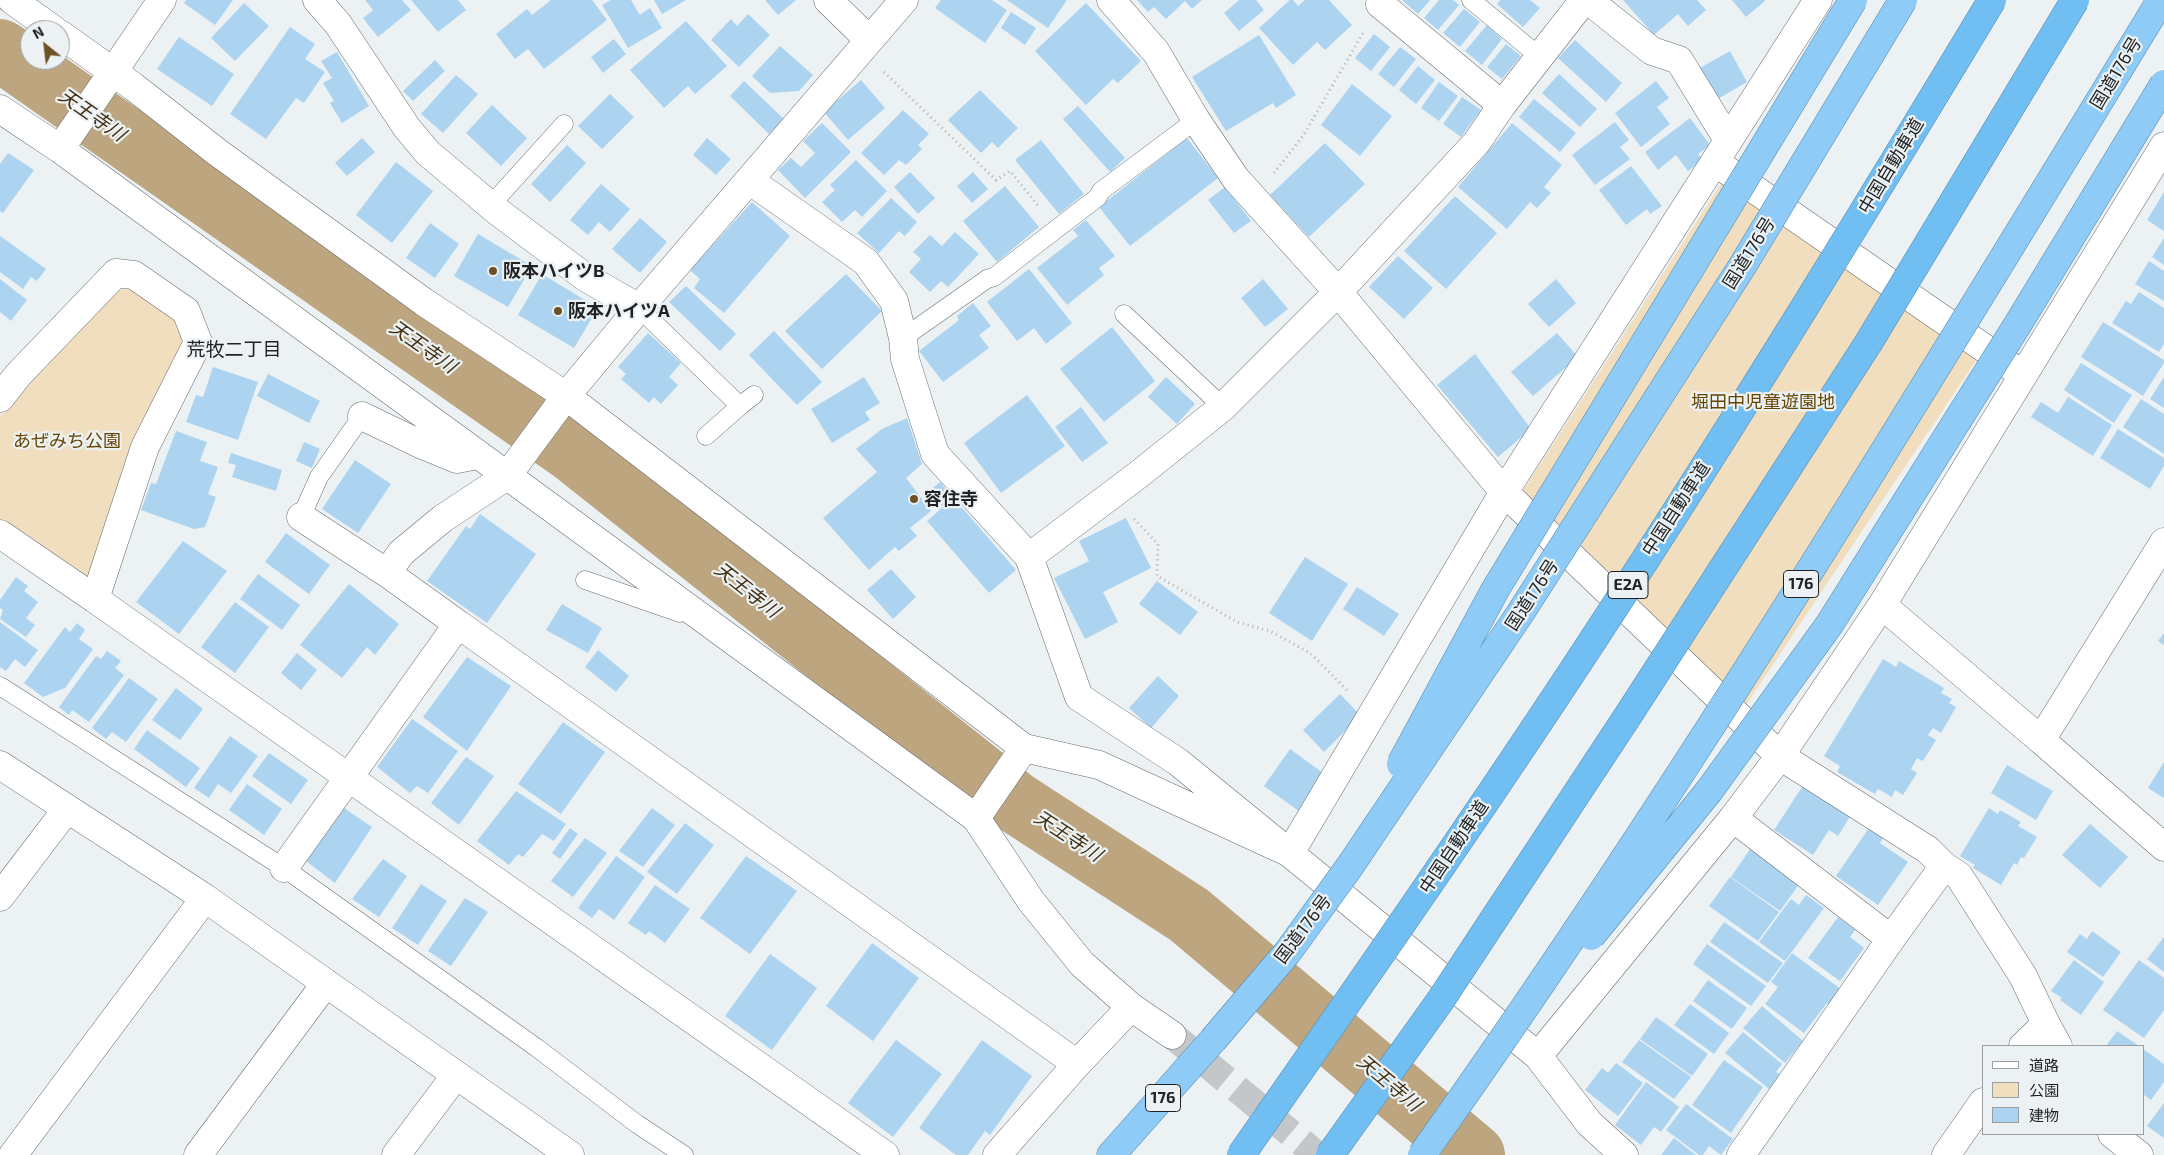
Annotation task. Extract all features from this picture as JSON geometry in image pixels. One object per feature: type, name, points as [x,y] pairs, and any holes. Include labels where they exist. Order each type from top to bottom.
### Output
[{"type":"highway","points":[[1350,866],[1423,721],[1495,590],[1853,0]]},
{"type":"highway","name":"国道176号","points":[[1112,1155],[1287,953],[1350,866],[1521,612],[1742,265],[1903,0]]},
{"type":"highway","name":"中国自動車道","points":[[1241,1155],[1385,949],[1570,675],[1808,303],[1992,0]]},
{"type":"highway","points":[[1330,1155],[1440,1001],[1637,703],[1870,342],[2075,0]]},
{"type":"highway","name":"国道176号","points":[[1422,1155],[1496,1052],[1695,752],[1927,383],[2161,0]]},
{"type":"highway","points":[[1496,1052],[1709,790],[1829,625],[2018,324],[2164,84]]},
{"type":"street","points":[[12,0],[40,20]]},
{"type":"street","points":[[62,146],[162,0]]},
{"type":"street","points":[[317,0],[338,24],[408,128],[428,153],[490,206],[585,277],[639,308]]},
{"type":"street","points":[[828,0],[865,45]]},
{"type":"street","points":[[387,573],[401,553],[442,519],[507,476],[566,396],[639,308],[904,0]]},
{"type":"street","points":[[1111,0],[1156,52],[1196,120],[1236,179],[1338,292],[1504,492],[1780,756],[1928,850],[1944,866],[1959,876],[2023,976],[2052,1035],[2026,1045]]},
{"type":"street","points":[[1029,557],[1223,407],[1338,292],[1477,142],[1502,105],[1586,0],[1652,51],[1679,60],[1722,151],[2023,374]]},
{"type":"street","points":[[1290,853],[1504,492],[1818,0]]},
{"type":"street","points":[[1382,2],[1502,105]]},
{"type":"street","points":[[70,42],[110,76],[424,302],[566,396],[1020,755],[1099,765],[1290,853]]},
{"type":"street","points":[[0,109],[62,146],[478,455],[686,606],[982,809],[1031,901],[1082,964],[1131,1007],[1172,1035]]},
{"type":"street","points":[[1538,1056],[1733,818],[1780,756],[1882,605],[2164,146]]},
{"type":"street","points":[[749,180],[866,262],[894,301],[903,338],[905,359],[935,454],[1029,557],[1079,697],[1178,762],[1538,1056],[1589,1123],[1624,1155]]},
{"type":"street","points":[[0,398],[18,375],[116,273],[134,275],[186,311],[198,342],[145,447],[95,599]]},
{"type":"street","points":[[362,416],[418,443],[457,459],[478,455]]},
{"type":"street","points":[[301,517],[387,573],[1077,1064]]},
{"type":"street","points":[[0,534],[348,776],[885,1155]]},
{"type":"street","points":[[2041,740],[2164,542]]},
{"type":"street","points":[[1882,605],[2164,847]]},
{"type":"street","points":[[284,868],[458,624]]},
{"type":"street","points":[[982,809],[1020,755]]},
{"type":"street","points":[[0,766],[205,898],[570,1155]]},
{"type":"street","points":[[0,897],[66,808]]},
{"type":"street","points":[[1733,818],[1891,939]]},
{"type":"street","points":[[1741,1155],[1944,866]]},
{"type":"street","points":[[13,1155],[205,898]]},
{"type":"street","points":[[198,1155],[326,983]]},
{"type":"street","points":[[997,1155],[1077,1064],[1131,1007]]},
{"type":"street","points":[[396,1155],[456,1075]]},
{"type":"street","points":[[1946,1155],[1982,1103]]},
{"type":"street","points":[[2113,1135],[2139,1155]]},
{"type":"lane","points":[[1472,0],[1540,57]]},
{"type":"lane","points":[[903,338],[987,278],[994,277],[1098,197],[1101,191],[1196,120]]},
{"type":"lane","points":[[490,206],[564,124]]},
{"type":"lane","points":[[639,308],[740,406]]},
{"type":"lane","points":[[1124,314],[1223,407]]},
{"type":"lane","points":[[706,436],[754,395]]},
{"type":"lane","points":[[301,517],[319,477],[362,416]]},
{"type":"lane","points":[[584,580],[680,613],[686,606]]},
{"type":"lane","points":[[0,686],[284,868],[537,1048],[637,1124],[684,1155]]},
{"type":"path","points":[[1254,199],[1303,136],[1382,2]]},
{"type":"path","points":[[865,45],[996,180],[1010,171],[1057,229]]},
{"type":"path","points":[[1111,494],[1158,544],[1157,576],[1237,622],[1270,631],[1310,653],[1373,715]]},
{"type":"green space","name":"堀田中児童遊園地","points":[[1722,182],[1979,356],[1744,708],[1519,497]]},
{"type":"green space","name":"あぜみち公園","points":[[131,289],[175,315],[180,329],[182,346],[97,574],[82,581],[0,523],[0,416],[103,298],[119,290]]},
{"type":"building","points":[[186,0],[233,0],[215,25],[184,3]]},
{"type":"building","points":[[365,0],[402,0],[411,10],[378,37],[363,18],[373,10]]},
{"type":"building","points":[[411,0],[458,0],[466,10],[438,32]]},
{"type":"building","points":[[551,0],[592,0],[607,20],[544,69],[528,49],[515,59],[496,34],[527,9],[532,15]]},
{"type":"building","points":[[611,0],[631,0],[640,15],[650,8],[662,28],[628,48],[602,5]]},
{"type":"building","points":[[654,0],[686,0],[662,14]]},
{"type":"building","points":[[765,0],[796,0],[778,15]]},
{"type":"building","points":[[941,0],[992,0],[1007,10],[985,43],[935,8]]},
{"type":"building","points":[[1007,0],[1067,0],[1048,28]]},
{"type":"building","points":[[1137,0],[1202,0],[1192,9],[1185,1],[1166,19],[1154,7],[1148,12]]},
{"type":"building","points":[[1239,0],[1256,0],[1264,10],[1239,31],[1224,13]]},
{"type":"building","points":[[1290,0],[1293,0],[1298,6],[1305,0],[1329,0],[1352,25],[1325,50],[1317,42],[1293,65],[1259,28]]},
{"type":"building","points":[[1402,0],[1430,0],[1418,14]]},
{"type":"building","points":[[1439,0],[1453,0],[1459,5],[1438,30],[1424,18]]},
{"type":"building","points":[[1500,0],[1530,0],[1540,8],[1523,27],[1497,4]]},
{"type":"building","points":[[1623,0],[1697,0],[1706,10],[1688,26],[1678,14],[1654,35]]},
{"type":"building","points":[[1732,0],[1764,0],[1765,1],[1746,17]]},
{"type":"building","points":[[244,3],[269,26],[235,61],[211,38]]},
{"type":"building","points":[[1086,3],[1141,61],[1118,83],[1113,79],[1086,105],[1035,51]]},
{"type":"building","points":[[1464,9],[1480,22],[1460,47],[1443,33]]},
{"type":"building","points":[[1011,12],[1036,28],[1025,45],[1001,28]]},
{"type":"building","points":[[748,14],[770,35],[739,67],[711,40],[731,19],[737,26]]},
{"type":"building","points":[[686,21],[727,66],[695,94],[688,86],[664,108],[630,70]]},
{"type":"building","points":[[1487,25],[1502,39],[1482,65],[1465,51]]},
{"type":"building","points":[[290,27],[315,44],[305,59],[325,72],[304,103],[296,98],[266,139],[230,114]]},
{"type":"building","points":[[1374,34],[1390,47],[1371,71],[1355,58]]},
{"type":"building","points":[[1259,35],[1296,95],[1276,108],[1273,103],[1226,131],[1192,77]]},
{"type":"building","points":[[179,37],[234,74],[212,106],[157,69]]},
{"type":"building","points":[[614,39],[626,54],[603,73],[591,57]]},
{"type":"building","points":[[1575,40],[1622,83],[1606,102],[1558,58]]},
{"type":"building","points":[[1506,44],[1521,56],[1502,79],[1487,67]]},
{"type":"building","points":[[780,46],[813,75],[799,91],[770,93],[752,76]]},
{"type":"building","points":[[1400,47],[1416,59],[1394,87],[1378,74]]},
{"type":"building","points":[[1730,51],[1747,82],[1716,100],[1698,69]]},
{"type":"building","points":[[337,52],[369,106],[342,123],[330,103],[334,101],[323,83],[332,78],[321,61]]},
{"type":"building","points":[[435,60],[445,71],[413,101],[403,91]]},
{"type":"building","points":[[1418,66],[1435,80],[1416,104],[1399,90]]},
{"type":"building","points":[[1559,74],[1597,109],[1580,127],[1542,93]]},
{"type":"building","points":[[456,75],[478,94],[443,133],[421,114]]},
{"type":"building","points":[[861,80],[885,108],[848,140],[824,112]]},
{"type":"building","points":[[744,81],[784,119],[769,134],[730,96]]},
{"type":"building","points":[[1656,81],[1669,98],[1657,107],[1670,124],[1641,147],[1615,113]]},
{"type":"building","points":[[1439,82],[1458,96],[1439,121],[1421,108]]},
{"type":"building","points":[[1352,84],[1392,116],[1360,156],[1321,125]]},
{"type":"building","points":[[980,90],[1018,128],[998,148],[992,142],[981,153],[948,120]]},
{"type":"building","points":[[610,94],[634,117],[602,149],[578,126]]},
{"type":"building","points":[[1462,97],[1481,110],[1461,137],[1443,124]]},
{"type":"building","points":[[1534,99],[1576,133],[1560,152],[1519,117]]},
{"type":"building","points":[[492,105],[527,138],[501,166],[466,133]]},
{"type":"building","points":[[1078,106],[1125,158],[1110,172],[1063,119]]},
{"type":"building","points":[[903,110],[929,134],[918,145],[922,149],[906,165],[899,160],[884,175],[861,153]]},
{"type":"building","points":[[1690,118],[1710,145],[1698,154],[1703,160],[1688,171],[1676,155],[1658,170],[1645,152]]},
{"type":"building","points":[[1615,122],[1629,140],[1620,147],[1630,159],[1595,185],[1572,155]]},
{"type":"building","points":[[822,123],[851,152],[805,198],[778,170],[791,158],[801,167],[815,153],[803,141]]},
{"type":"building","points":[[1512,123],[1562,165],[1544,187],[1551,193],[1537,208],[1530,202],[1507,229],[1458,187]]},
{"type":"building","points":[[362,138],[375,152],[347,176],[335,163]]},
{"type":"building","points":[[707,138],[731,159],[716,175],[693,155]]},
{"type":"building","points":[[1187,138],[1218,178],[1130,246],[1099,207]]},
{"type":"building","points":[[1041,140],[1084,194],[1059,214],[1015,160]]},
{"type":"building","points":[[1325,143],[1365,184],[1309,237],[1270,195]]},
{"type":"building","points":[[567,145],[586,163],[550,202],[531,184]]},
{"type":"building","points":[[8,153],[34,170],[3,213],[0,211],[0,164]]},
{"type":"building","points":[[856,160],[887,191],[862,217],[855,210],[842,222],[822,202],[835,190],[830,185]]},
{"type":"building","points":[[396,162],[433,191],[392,243],[356,215]]},
{"type":"building","points":[[1631,166],[1662,206],[1650,214],[1647,209],[1626,225],[1599,190]]},
{"type":"building","points":[[910,172],[935,198],[918,214],[894,187]]},
{"type":"building","points":[[973,172],[988,189],[972,203],[957,186]]},
{"type":"building","points":[[601,184],[630,209],[610,232],[599,222],[588,235],[570,220]]},
{"type":"building","points":[[1005,186],[1039,227],[997,262],[963,221]]},
{"type":"building","points":[[1225,187],[1251,221],[1234,233],[1208,200]]},
{"type":"building","points":[[2164,192],[2164,231],[2147,220]]},
{"type":"building","points":[[1455,196],[1497,233],[1446,289],[1404,251]]},
{"type":"building","points":[[891,198],[917,222],[905,236],[899,231],[879,253],[857,233]]},
{"type":"building","points":[[752,202],[790,236],[724,313],[694,288],[700,279],[690,270]]},
{"type":"building","points":[[640,218],[667,242],[640,273],[612,249]]},
{"type":"building","points":[[1086,220],[1115,256],[1099,268],[1104,275],[1067,305],[1037,268],[1078,236],[1073,230]]},
{"type":"building","points":[[430,223],[459,244],[435,278],[406,258]]},
{"type":"building","points":[[955,232],[979,254],[948,287],[941,281],[930,292],[909,272],[921,259],[913,252],[930,235],[942,246]]},
{"type":"building","name":"阪本ハイツB","points":[[478,234],[532,266],[508,307],[454,276]]},
{"type":"building","points":[[0,236],[46,269],[37,281],[31,277],[23,289],[0,272]]},
{"type":"building","points":[[2164,238],[2164,265],[2152,257]]},
{"type":"building","points":[[1398,256],[1433,288],[1404,319],[1369,287]]},
{"type":"building","points":[[2149,261],[2164,271],[2164,301],[2135,284]]},
{"type":"building","points":[[1029,269],[1072,323],[1046,344],[1034,328],[1017,341],[987,302]]},
{"type":"building","name":"阪本ハイツA","points":[[542,274],[598,308],[574,348],[518,315]]},
{"type":"building","points":[[846,274],[882,311],[822,369],[785,331]]},
{"type":"building","points":[[0,279],[27,300],[11,321],[0,312]]},
{"type":"building","points":[[1263,279],[1288,309],[1265,327],[1241,298]]},
{"type":"building","points":[[1556,279],[1576,303],[1549,327],[1528,304]]},
{"type":"building","points":[[686,286],[736,334],[720,351],[669,302]]},
{"type":"building","points":[[2139,292],[2164,308],[2164,344],[2159,352],[2112,323],[2126,301],[2131,304]]},
{"type":"building","points":[[973,303],[991,326],[979,335],[989,348],[943,382],[919,351],[959,320],[957,316]]},
{"type":"building","points":[[2103,322],[2164,360],[2164,363],[2143,396],[2081,357]]},
{"type":"building","points":[[1112,327],[1155,381],[1104,422],[1060,369]]},
{"type":"building","points":[[774,331],[822,382],[797,405],[749,355]]},
{"type":"building","points":[[648,333],[681,363],[669,377],[678,385],[661,404],[654,397],[649,403],[621,379],[626,374],[618,367]]},
{"type":"building","points":[[1557,333],[1578,357],[1533,396],[1511,372]]},
{"type":"building","points":[[1475,354],[1531,429],[1498,457],[1437,385]]},
{"type":"building","points":[[2081,363],[2132,395],[2114,423],[2064,390]]},
{"type":"building","points":[[213,367],[258,382],[238,440],[186,422],[196,395],[203,397]]},
{"type":"building","points":[[268,374],[320,401],[309,423],[257,396]]},
{"type":"building","points":[[864,377],[880,403],[865,412],[870,420],[832,443],[811,409]]},
{"type":"building","points":[[1166,377],[1195,404],[1177,424],[1148,397]]},
{"type":"building","points":[[2164,377],[2164,408],[2150,399]]},
{"type":"building","points":[[1027,395],[1065,446],[1001,493],[964,443]]},
{"type":"building","points":[[2068,397],[2112,425],[2093,456],[2031,417],[2041,402],[2058,413]]},
{"type":"building","points":[[2141,399],[2164,414],[2164,454],[2123,427]]},
{"type":"building","points":[[1081,407],[1108,443],[1082,462],[1055,427]]},
{"type":"building","name":"容住寺","points":[[907,418],[922,464],[906,478],[931,511],[910,528],[917,536],[899,551],[895,547],[869,570],[823,518],[877,472],[856,449],[882,429]]},
{"type":"building","points":[[2118,429],[2164,458],[2164,466],[2150,489],[2100,458]]},
{"type":"building","points":[[176,431],[207,442],[200,461],[218,467],[208,494],[216,497],[205,527],[194,529],[141,510],[151,483],[156,484]]},
{"type":"building","points":[[304,442],[320,449],[312,468],[296,461]]},
{"type":"building","points":[[231,453],[282,470],[276,491],[232,477],[236,465],[228,463]]},
{"type":"building","points":[[355,460],[391,484],[358,533],[322,509]]},
{"type":"building","points":[[940,482],[1016,570],[989,593],[927,521],[943,507],[929,491]]},
{"type":"building","points":[[480,514],[536,554],[487,623],[427,581],[466,526],[470,529]]},
{"type":"building","points":[[1126,518],[1151,568],[1103,592],[1118,622],[1085,639],[1054,578],[1089,561],[1079,541]]},
{"type":"building","points":[[286,533],[330,565],[309,594],[265,562]]},
{"type":"building","points":[[183,541],[227,571],[179,634],[136,602]]},
{"type":"building","points":[[1305,557],[1348,584],[1312,641],[1269,613]]},
{"type":"building","points":[[891,569],[916,597],[893,619],[867,590]]},
{"type":"building","points":[[258,574],[300,605],[282,630],[240,599]]},
{"type":"building","points":[[16,577],[28,586],[24,591],[38,602],[26,618],[35,625],[26,637],[0,619],[3,610],[0,608],[0,600]]},
{"type":"building","points":[[1157,581],[1198,612],[1180,635],[1139,604]]},
{"type":"building","points":[[349,584],[399,624],[375,655],[367,647],[342,678],[300,645]]},
{"type":"building","points":[[1357,587],[1399,614],[1384,636],[1343,609]]},
{"type":"building","points":[[235,602],[269,627],[235,673],[201,647]]},
{"type":"building","points":[[562,604],[602,628],[588,653],[546,630]]},
{"type":"building","points":[[0,622],[38,650],[25,667],[15,659],[6,671],[0,667]]},
{"type":"building","points":[[77,623],[85,630],[79,639],[93,649],[65,688],[43,697],[24,683],[65,627],[70,632]]},
{"type":"building","points":[[2164,633],[2164,645],[2158,641]]},
{"type":"building","points":[[598,650],[629,676],[616,692],[585,667]]},
{"type":"building","points":[[107,651],[121,661],[115,668],[124,675],[89,722],[72,710],[69,715],[59,707],[96,656],[101,659]]},
{"type":"building","points":[[297,653],[317,670],[301,690],[281,673]]},
{"type":"building","points":[[467,657],[511,686],[467,751],[423,717]]},
{"type":"building","points":[[1883,659],[1896,667],[1899,661],[1944,688],[1941,693],[1952,699],[1949,703],[1956,707],[1941,733],[1933,728],[1928,735],[1936,740],[1923,761],[1917,758],[1911,769],[1917,773],[1903,795],[1895,790],[1892,797],[1878,789],[1875,794],[1837,772],[1840,766],[1824,756]]},
{"type":"building","points":[[1158,676],[1179,696],[1151,728],[1129,708]]},
{"type":"building","points":[[129,678],[158,699],[126,742],[112,732],[106,739],[92,728]]},
{"type":"building","points":[[176,688],[203,709],[180,740],[152,720]]},
{"type":"building","points":[[1340,694],[1365,720],[1348,728],[1324,752],[1303,730]]},
{"type":"building","points":[[412,719],[458,751],[428,793],[417,786],[410,793],[377,767]]},
{"type":"building","points":[[563,722],[605,752],[561,814],[518,784]]},
{"type":"building","points":[[147,730],[200,768],[186,787],[134,749]]},
{"type":"building","points":[[230,736],[258,756],[231,793],[218,784],[209,798],[194,788]]},
{"type":"building","points":[[1290,749],[1330,778],[1303,814],[1264,786]]},
{"type":"building","points":[[269,753],[308,780],[291,804],[252,776]]},
{"type":"building","points":[[466,757],[494,776],[459,825],[431,803]]},
{"type":"building","points":[[2164,762],[2164,798],[2148,788]]},
{"type":"building","points":[[2007,765],[2053,791],[2036,820],[1991,793]]},
{"type":"building","points":[[247,784],[282,809],[264,835],[229,810]]},
{"type":"building","points":[[1804,784],[1851,815],[1838,836],[1829,830],[1813,855],[1774,830]]},
{"type":"building","points":[[516,791],[566,824],[554,841],[542,834],[523,857],[518,854],[509,865],[477,841]]},
{"type":"building","points":[[344,808],[372,827],[335,883],[306,861]]},
{"type":"building","points":[[652,808],[675,825],[643,867],[619,851]]},
{"type":"building","points":[[1989,808],[1998,814],[2000,810],[2021,822],[2018,826],[2037,837],[2024,858],[2021,857],[2017,865],[2014,863],[2001,885],[1973,868],[1975,865],[1960,856]]},
{"type":"building","points":[[685,823],[714,845],[677,894],[647,872]]},
{"type":"building","points":[[2090,824],[2128,857],[2100,888],[2062,855]]},
{"type":"building","points":[[570,828],[578,834],[560,859],[552,853]]},
{"type":"building","points":[[1869,828],[1883,838],[1880,843],[1908,862],[1878,905],[1836,876]]},
{"type":"building","points":[[585,838],[607,853],[573,897],[551,881]]},
{"type":"building","points":[[1751,848],[1800,883],[1780,911],[1731,877]]},
{"type":"building","points":[[616,856],[645,877],[614,920],[599,909],[592,918],[578,908]]},
{"type":"building","points":[[746,856],[797,891],[750,954],[700,918]]},
{"type":"building","points":[[383,859],[407,876],[379,917],[352,899]]},
{"type":"building","points":[[1730,877],[1779,912],[1758,941],[1709,906]]},
{"type":"building","points":[[421,884],[447,901],[418,945],[392,928]]},
{"type":"building","points":[[655,885],[690,909],[665,943],[649,931],[646,935],[628,923]]},
{"type":"building","points":[[1806,895],[1824,908],[1785,961],[1759,942],[1791,899],[1799,905]]},
{"type":"building","points":[[465,898],[488,912],[451,966],[428,951]]},
{"type":"building","points":[[1838,917],[1855,930],[1850,937],[1864,948],[1840,981],[1808,958]]},
{"type":"building","points":[[1724,922],[1783,963],[1768,983],[1710,942]]},
{"type":"building","points":[[2092,931],[2121,952],[2103,977],[2067,952],[2080,934],[2087,939]]},
{"type":"building","points":[[2164,937],[2164,972],[2147,959]]},
{"type":"building","points":[[872,943],[919,978],[873,1041],[826,1006]]},
{"type":"building","points":[[1707,944],[1766,986],[1751,1006],[1693,964]]},
{"type":"building","points":[[1792,953],[1842,990],[1831,1006],[1827,1003],[1804,1033],[1765,1004],[1778,987],[1771,982]]},
{"type":"building","points":[[770,954],[817,988],[772,1050],[725,1016]]},
{"type":"building","points":[[2074,960],[2104,982],[2081,1015],[2051,991]]},
{"type":"building","points":[[2139,960],[2164,978],[2164,1010],[2144,1038],[2103,1010]]},
{"type":"building","points":[[1708,980],[1747,1008],[1732,1029],[1693,1001]]},
{"type":"building","points":[[1690,1004],[1729,1033],[1714,1054],[1674,1025]]},
{"type":"building","points":[[1762,1006],[1803,1041],[1785,1063],[1743,1028]]},
{"type":"building","points":[[1656,1017],[1708,1054],[1692,1076],[1640,1039]]},
{"type":"building","points":[[2117,1031],[2138,1045],[2107,1045]]},
{"type":"building","points":[[1743,1032],[1782,1064],[1776,1072],[1781,1075],[1769,1089],[1725,1053]]},
{"type":"building","points":[[896,1040],[942,1074],[893,1137],[848,1103]]},
{"type":"building","points":[[982,1040],[1032,1076],[990,1135],[985,1131],[968,1155],[956,1155],[919,1128]]},
{"type":"building","points":[[1639,1040],[1691,1077],[1674,1099],[1622,1062]]},
{"type":"building","points":[[2144,1050],[2164,1064],[2164,1082],[2151,1100],[2144,1095]]},
{"type":"building","points":[[1724,1060],[1763,1087],[1731,1133],[1692,1105]]},
{"type":"building","points":[[1616,1063],[1643,1083],[1618,1116],[1585,1090],[1602,1068],[1608,1073]]},
{"type":"building","points":[[1646,1082],[1679,1107],[1661,1132],[1654,1127],[1641,1145],[1615,1125]]},
{"type":"building","points":[[2164,1103],[2164,1138],[2147,1126]]},
{"type":"building","points":[[1686,1104],[1733,1139],[1721,1155],[1709,1146],[1703,1155],[1699,1155],[1666,1130]]},
{"type":"building","points":[[1674,1138],[1696,1155],[1661,1155]]},
{"type":"waterway","name":"天王寺川","points":[[0,50],[571,450],[1015,802],[1189,915],[1474,1155]]},
{"type":"tunnel","points":[[1172,1035],[1317,1155]]},
{"type":"place","name":"阪本ハイツB","points":[[493,271]]},
{"type":"place","name":"阪本ハイツA","points":[[558,311]]},
{"type":"place","name":"容住寺","points":[[914,499]]},
{"type":"district","name":"荒牧二丁目","points":[[234,350]]}]
